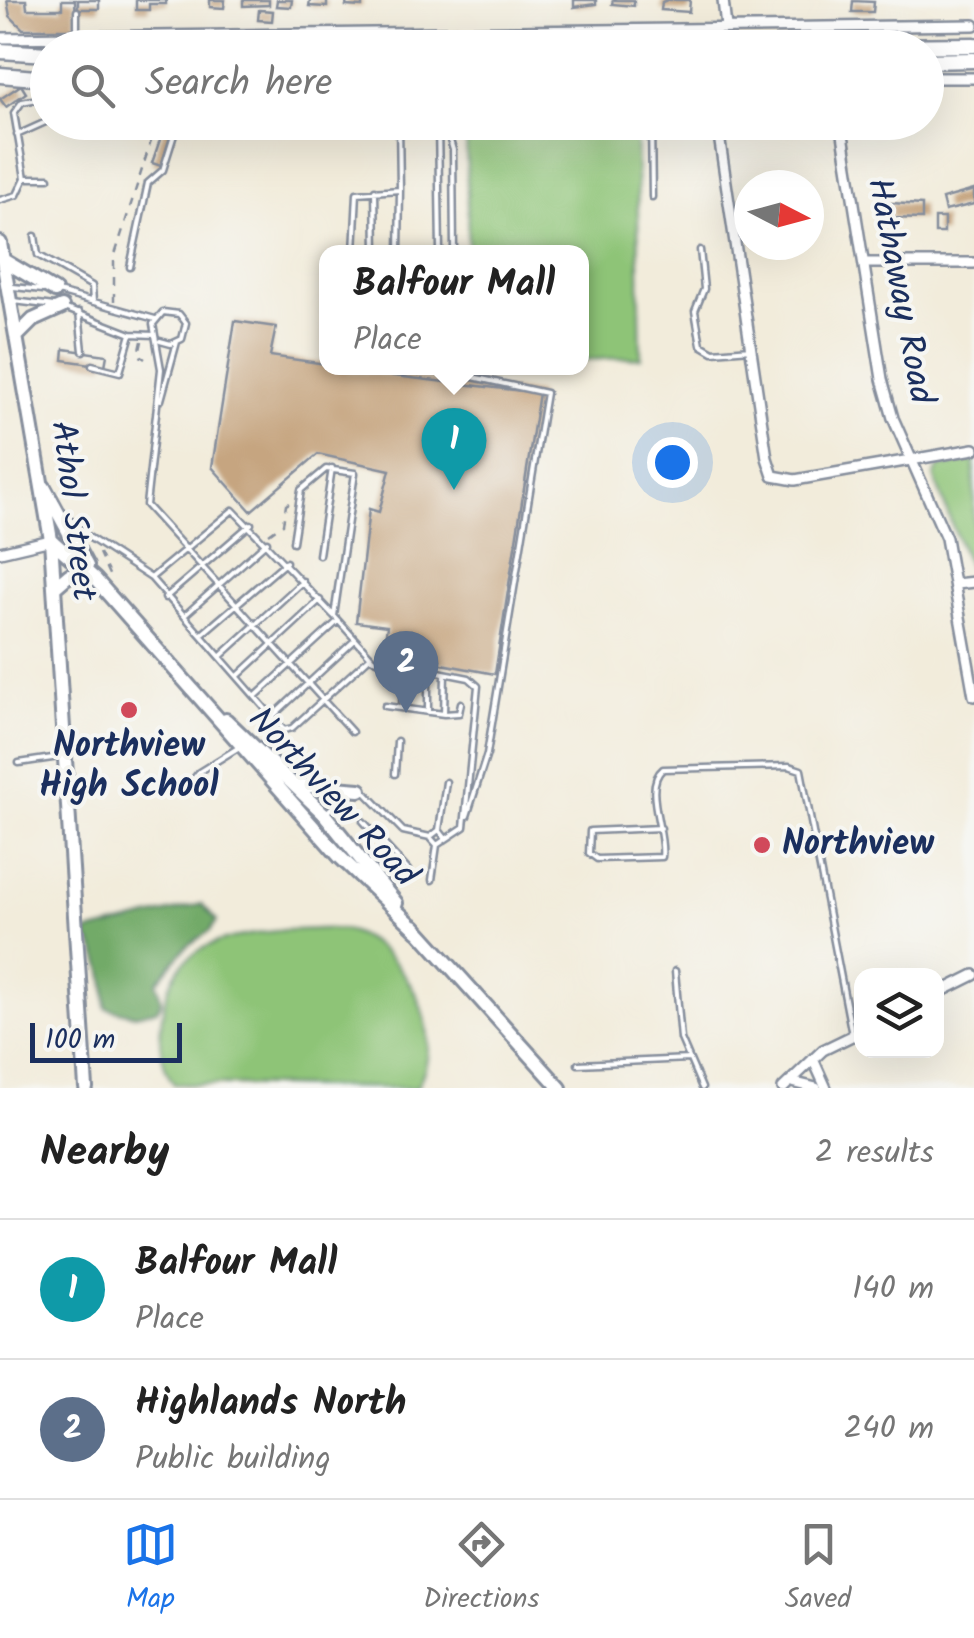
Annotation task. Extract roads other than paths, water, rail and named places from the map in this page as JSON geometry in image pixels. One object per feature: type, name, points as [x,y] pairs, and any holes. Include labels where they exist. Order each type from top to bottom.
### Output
[{"type":"main road","points":[[944,45],[974,45]]},
{"type":"main road","points":[[0,51],[30,49]]},
{"type":"main road","points":[[944,61],[974,60]]},
{"type":"main road","points":[[0,75],[30,78]]},
{"type":"main road","name":"Athol Street","points":[[0,243],[5,295],[16,337],[51,540],[86,1088]]},
{"type":"main road","points":[[3,260],[55,291]]},
{"type":"main road","points":[[16,337],[33,320],[62,308]]},
{"type":"main road","points":[[42,485],[96,580]]},
{"type":"main road","name":"Northview Road","points":[[51,540],[96,580],[312,825],[418,931],[560,1088]]},
{"type":"main road","points":[[54,588],[70,575],[96,580]]},
{"type":"main road","name":"Northview Road","points":[[206,704],[324,814],[418,931]]},
{"type":"main road","points":[[295,784],[360,790]]},
{"type":"street","points":[[723,0],[726,27]]},
{"type":"street","points":[[531,30],[974,25]]},
{"type":"street","points":[[0,38],[30,44]]},
{"type":"street","points":[[944,78],[974,78]]},
{"type":"street","points":[[720,140],[767,458],[774,476],[788,481],[974,449]]},
{"type":"street","name":"Hathaway Road","points":[[844,140],[884,389],[946,538],[974,696]]},
{"type":"street","points":[[864,263],[974,263]]},
{"type":"street","points":[[0,552],[51,540]]},
{"type":"street","points":[[956,584],[974,582]]},
{"type":"street","points":[[944,990],[974,975]]},
{"type":"street","points":[[787,1085],[813,1058],[854,1035]]},
{"type":"street","points":[[813,1058],[826,1088]]},
{"type":"street","points":[[787,1085],[816,1088]]},
{"type":"lane","points":[[77,30],[78,12]]},
{"type":"lane","points":[[0,200],[21,192],[25,178],[16,135],[17,106],[30,99]]},
{"type":"lane","points":[[16,135],[30,129]]},
{"type":"lane","points":[[130,268],[148,183],[163,170],[172,140]]},
{"type":"lane","points":[[398,245],[399,140]]},
{"type":"lane","points":[[438,140],[440,245]]},
{"type":"lane","points":[[449,140],[453,150],[454,245]]},
{"type":"lane","points":[[651,140],[652,198]]},
{"type":"lane","points":[[25,178],[49,178]]},
{"type":"lane","points":[[376,190],[376,245]]},
{"type":"lane","points":[[354,245],[354,197],[358,192],[400,190]]},
{"type":"lane","points":[[35,236],[42,259],[92,286],[93,302]]},
{"type":"lane","points":[[700,250],[704,284],[695,311],[701,345],[713,352],[751,349]]},
{"type":"lane","points":[[5,295],[55,291],[155,319],[169,310],[183,318],[185,334],[177,342],[159,406]]},
{"type":"lane","points":[[5,295],[79,312],[131,334],[177,342]]},
{"type":"lane","points":[[79,312],[83,351]]},
{"type":"lane","points":[[154,335],[155,319]]},
{"type":"lane","points":[[92,364],[120,372],[131,334]]},
{"type":"lane","points":[[160,341],[159,406],[146,504],[352,732]]},
{"type":"lane","points":[[432,880],[437,845],[464,827],[487,754],[546,393],[463,375]]},
{"type":"lane","points":[[319,555],[332,468]]},
{"type":"lane","points":[[255,696],[336,618],[357,479],[353,472],[332,468],[312,479],[297,500],[293,542]]},
{"type":"lane","points":[[57,508],[102,547],[151,578],[284,730],[292,728],[370,656]]},
{"type":"lane","points":[[151,578],[227,511],[239,511],[370,656],[403,667],[476,681],[480,692],[464,827]]},
{"type":"lane","points":[[165,598],[251,524]]},
{"type":"lane","points":[[183,616],[266,540]]},
{"type":"lane","points":[[200,635],[286,562]]},
{"type":"lane","points":[[220,657],[303,581]]},
{"type":"lane","points":[[238,676],[320,600]]},
{"type":"lane","points":[[272,716],[355,640]]},
{"type":"lane","points":[[402,708],[403,667]]},
{"type":"lane","points":[[428,671],[428,712]]},
{"type":"lane","points":[[444,714],[445,674]]},
{"type":"lane","points":[[386,706],[444,714],[459,713],[462,703]]},
{"type":"lane","points":[[395,774],[398,741]]},
{"type":"lane","points":[[182,794],[199,772],[241,746]]},
{"type":"lane","points":[[19,762],[64,757]]},
{"type":"lane","points":[[661,828],[593,831],[588,838],[593,858],[661,858],[661,828],[656,780],[663,769],[789,766],[801,770],[854,1019]]},
{"type":"lane","points":[[430,836],[439,830],[446,782]]},
{"type":"lane","points":[[312,825],[344,796],[360,790],[403,831],[430,836],[437,845]]},
{"type":"lane","points":[[363,820],[408,870]]},
{"type":"lane","points":[[439,830],[446,838]]},
{"type":"lane","points":[[675,971],[677,1020],[702,1088]]},
{"type":"lane","points":[[578,1064],[689,1059]]},
{"type":"place","name":"Balfour Mall","points":[[454,490]]},
{"type":"place","name":"Northview High School","points":[[129,710]]},
{"type":"place","name":"Highlands North","points":[[406,713]]},
{"type":"place","name":"Northview","points":[[762,845]]}]
